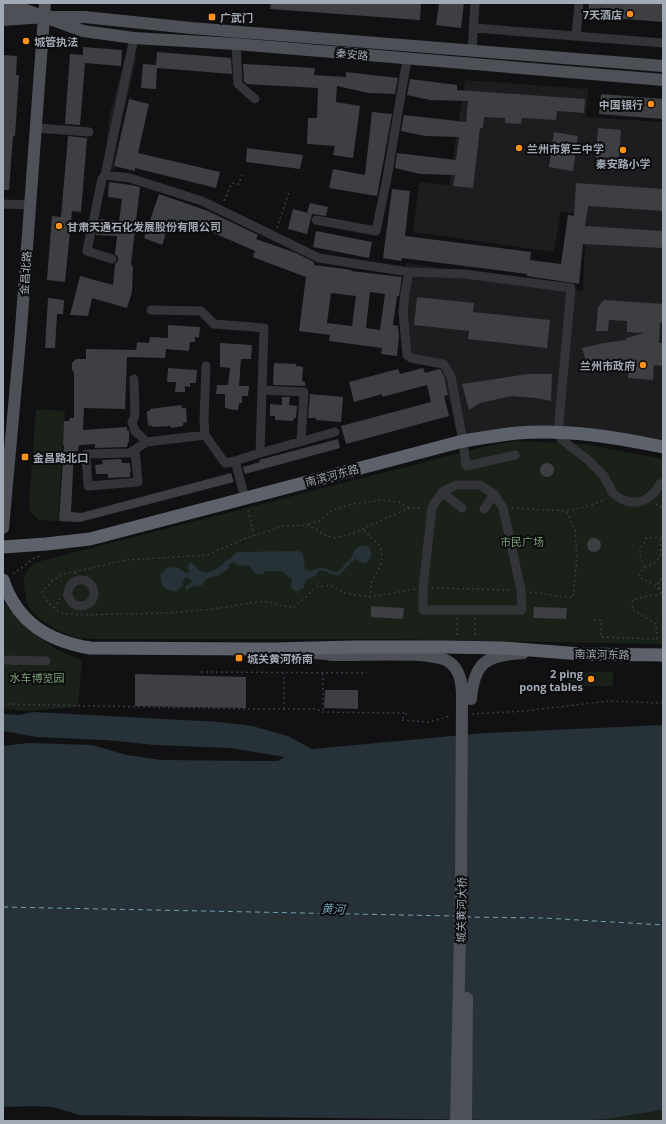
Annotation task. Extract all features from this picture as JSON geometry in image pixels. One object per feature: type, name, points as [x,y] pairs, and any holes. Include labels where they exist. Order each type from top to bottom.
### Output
[{"type":"highway","name":"南滨河东路","points":[[3,547],[90,539],[462,441],[518,433],[559,436],[596,435],[663,447]]},
{"type":"highway","name":"南滨河东路","points":[[3,580],[7,592],[14,603],[34,626],[46,635],[58,641],[90,648],[276,649],[424,647],[504,648],[582,654],[663,655]]},
{"type":"main road","name":"金昌北路","points":[[3,528],[7,452],[21,336],[45,3]]},
{"type":"main road","name":"秦安路","points":[[3,8],[23,9],[83,31],[134,38],[236,44],[663,80]]},
{"type":"main road","name":"秦安路","points":[[3,20],[44,16],[84,17],[191,28],[663,66]]},
{"type":"main road","name":"南滨河东路","points":[[276,649],[333,655],[431,656],[448,661],[456,668],[467,698]]},
{"type":"main road","points":[[467,698],[474,676],[480,666],[487,661],[497,657],[515,654],[553,652]]},
{"type":"main road","name":"城关黄河大桥","points":[[456,1121],[467,698]]},
{"type":"main road","name":"城关黄河大桥","points":[[466,1121],[467,698]]},
{"type":"street","points":[[472,51],[475,3]]},
{"type":"street","points":[[576,36],[579,3]]},
{"type":"street","points":[[474,28],[663,43]]},
{"type":"street","points":[[112,259],[87,251],[102,179],[105,175],[134,38]]},
{"type":"street","points":[[236,44],[238,84],[255,99]]},
{"type":"street","points":[[316,220],[376,231],[387,178],[407,59]]},
{"type":"street","points":[[36,128],[89,132]]},
{"type":"street","points":[[105,175],[130,178],[202,202],[319,258],[409,272],[464,274],[571,288],[559,436],[588,460],[603,475],[613,493],[621,499],[630,502],[639,502],[648,498],[655,492],[660,484],[663,483]]},
{"type":"street","points":[[3,204],[30,205]]},
{"type":"street","points":[[409,272],[405,292],[404,312],[407,355],[410,358],[443,364],[451,377],[466,466],[515,455]]},
{"type":"street","points":[[151,310],[201,311],[214,324],[264,328],[260,453]]},
{"type":"street","points":[[206,366],[204,420],[205,435],[225,464],[335,432]]},
{"type":"street","points":[[134,379],[135,415],[132,422],[136,431],[148,442]]},
{"type":"street","points":[[262,390],[304,392],[301,442]]},
{"type":"street","points":[[135,450],[138,482],[88,486],[86,454],[129,452],[148,442],[205,435]]},
{"type":"street","points":[[235,461],[245,498]]},
{"type":"street","points":[[456,484],[480,485],[494,494],[503,508],[521,590],[522,610],[423,610],[423,588],[432,507],[442,492],[456,484]]},
{"type":"street","points":[[442,492],[462,508]]},
{"type":"street","points":[[484,509],[494,494]]},
{"type":"street","points":[[76,576],[87,581],[94,589],[93,600],[85,606],[74,605],[70,602],[67,592],[76,576]]},
{"type":"street","points":[[3,660],[46,661]]},
{"type":"path","points":[[220,210],[232,183],[239,184],[242,175]]},
{"type":"path","points":[[274,236],[289,192]]},
{"type":"path","points":[[503,508],[566,511],[589,506],[606,499],[613,493]]},
{"type":"path","points":[[245,498],[254,535]]},
{"type":"path","points":[[409,508],[399,502],[383,500],[353,504],[332,510],[319,521],[308,525],[284,526],[254,535],[207,555],[126,560],[76,576],[64,574],[53,580],[42,592],[45,599],[58,612],[75,615],[168,613],[212,609],[262,601],[293,608],[317,587],[330,585],[344,593],[370,597],[423,588]]},
{"type":"path","points":[[308,525],[327,536],[334,538],[354,534],[409,508],[432,507]]},
{"type":"path","points":[[363,529],[380,546],[382,553],[381,564],[372,581],[370,597]]},
{"type":"path","points":[[660,537],[660,555],[654,564],[644,567],[640,571],[638,577],[651,583],[660,590]]},
{"type":"path","points":[[644,567],[640,556],[640,551],[646,538],[663,537]]},
{"type":"path","points":[[594,620],[602,620],[601,637],[657,639],[656,624],[632,610],[633,600],[643,597],[662,595],[658,583],[663,577]]},
{"type":"path","points":[[54,608],[61,597],[67,592]]},
{"type":"path","points":[[457,609],[457,640]]},
{"type":"path","points":[[475,609],[475,641]]},
{"type":"path","points":[[201,672],[367,673]]},
{"type":"path","points":[[284,672],[284,709]]},
{"type":"path","points":[[323,673],[323,712]]},
{"type":"path","points":[[465,715],[526,711],[609,701],[663,703]]},
{"type":"path","points":[[3,704],[316,709],[323,712],[407,713],[401,720],[429,722],[451,716]]},
{"type":"shaded area","points":[[125,57],[137,57],[118,138],[113,171],[104,169],[109,117]]},
{"type":"shaded area","points":[[465,80],[588,89],[586,117],[663,122],[663,447],[554,429],[458,438],[442,369],[403,356],[406,263],[583,291],[586,216],[561,211],[554,252],[413,232],[419,182],[449,185]]},
{"type":"green space","points":[[36,409],[65,411],[58,521],[38,520],[30,511],[29,502]]},
{"type":"green space","name":"市民广场","points":[[515,441],[583,444],[663,459],[663,644],[386,639],[87,639],[68,635],[49,625],[34,613],[30,608],[26,597],[24,577],[27,571],[37,562],[483,447]]},
{"type":"green space","name":"水车博览园","points":[[3,602],[31,631],[55,649],[82,660],[78,707],[31,711],[3,709]]},
{"type":"green space","name":"2 ping pong tables","points":[[568,672],[613,672],[613,686],[569,686]]},
{"type":"green space","points":[[663,1110],[663,1121],[578,1121],[607,1119]]},
{"type":"water","points":[[365,545],[370,548],[371,555],[370,559],[366,563],[362,563],[352,557],[353,552],[356,549]]},
{"type":"water","points":[[298,551],[303,553],[305,569],[311,571],[319,568],[321,570],[317,573],[317,575],[305,581],[304,588],[296,592],[291,588],[292,579],[282,571],[266,571],[263,574],[256,574],[249,566],[238,565],[233,562],[229,564],[229,568],[219,575],[206,579],[202,585],[192,586],[186,591],[186,585],[189,585],[192,581],[189,578],[185,578],[182,582],[184,584],[177,591],[167,589],[161,581],[161,574],[168,567],[178,568],[186,573],[189,572],[188,566],[190,562],[201,571],[209,572],[213,571],[238,552]]},
{"type":"water","name":"黄河","points":[[33,712],[220,722],[252,726],[288,736],[312,749],[485,733],[663,725],[663,1110],[607,1119],[578,1121],[80,1115],[52,1107],[3,1107],[3,746],[28,743],[92,745],[127,755],[161,760],[278,761],[284,757],[230,748],[155,745],[105,740],[37,737],[3,731],[3,714],[19,715]]},
{"type":"building","points":[[271,3],[421,3],[420,20],[270,9]]},
{"type":"building","points":[[439,3],[464,3],[461,28],[436,25]]},
{"type":"building","points":[[589,3],[663,3],[663,22],[588,16]]},
{"type":"building","points":[[83,47],[122,50],[121,66],[85,63],[80,125],[65,124],[70,54],[83,55]]},
{"type":"building","points":[[157,52],[231,58],[232,74],[157,68],[156,89],[141,88],[143,64],[156,65]]},
{"type":"building","points":[[3,55],[17,56],[16,75],[19,75],[15,136],[13,136],[9,190],[3,190]]},
{"type":"building","points":[[243,64],[315,68],[314,75],[346,77],[346,72],[398,78],[395,94],[369,93],[337,86],[336,102],[360,106],[353,158],[333,155],[335,146],[307,144],[308,118],[317,118],[318,88],[247,84],[244,81]]},
{"type":"building","points":[[410,79],[457,85],[457,90],[585,99],[584,113],[557,111],[556,120],[522,118],[521,124],[505,123],[505,118],[484,117],[483,128],[480,128],[473,188],[453,186],[455,175],[420,174],[395,168],[397,153],[456,160],[459,137],[425,136],[401,131],[404,115],[466,122],[468,101],[430,100],[407,95]]},
{"type":"building","points":[[601,94],[663,99],[663,119],[599,114]]},
{"type":"building","points":[[129,99],[149,104],[138,153],[220,172],[216,188],[135,168],[135,171],[114,166]]},
{"type":"building","points":[[372,112],[392,114],[377,196],[329,188],[333,169],[365,175]]},
{"type":"building","points":[[598,128],[621,130],[618,171],[595,169]]},
{"type":"building","points":[[554,132],[578,136],[573,171],[549,167]]},
{"type":"building","points":[[68,136],[87,138],[81,212],[72,211],[65,282],[47,280],[52,216],[61,217]]},
{"type":"building","points":[[247,148],[303,155],[300,169],[246,162]]},
{"type":"building","points":[[109,182],[140,187],[131,264],[133,267],[132,292],[127,308],[92,298],[88,316],[70,315],[80,276],[113,285],[115,264],[118,260],[118,257],[115,254],[117,236],[96,235],[100,219],[119,221],[122,199],[108,197]]},
{"type":"building","points":[[576,183],[663,189],[663,211],[588,206],[585,226],[663,231],[663,248],[583,244],[579,284],[527,276],[527,274],[402,258],[401,261],[383,258],[392,189],[410,191],[405,236],[531,252],[530,260],[561,264],[568,215],[574,216]]},
{"type":"building","points":[[159,194],[208,211],[258,235],[256,239],[296,253],[314,262],[314,265],[402,277],[399,296],[397,296],[393,325],[398,326],[399,336],[397,356],[381,354],[382,348],[329,341],[330,335],[299,331],[306,277],[253,257],[255,251],[184,220],[183,223],[171,219],[162,245],[144,238]],"holes":[[[370,292],[385,294],[380,330],[366,328]],[[331,293],[356,296],[352,326],[327,323]]]},
{"type":"building","points":[[310,203],[328,207],[326,216],[307,213]]},
{"type":"building","points":[[293,209],[312,214],[307,234],[288,229]]},
{"type":"building","points":[[316,231],[372,242],[369,258],[313,247]]},
{"type":"building","points":[[417,297],[474,303],[473,312],[550,320],[547,348],[468,339],[469,331],[414,325]]},
{"type":"building","points":[[48,298],[64,300],[63,314],[57,314],[55,348],[45,348]]},
{"type":"building","points":[[605,300],[663,304],[663,323],[660,323],[659,343],[663,343],[663,366],[654,365],[653,380],[628,378],[629,364],[588,368],[582,348],[626,340],[626,338],[644,333],[627,332],[627,321],[609,320],[608,331],[596,331],[598,307]]},
{"type":"building","points":[[168,325],[200,327],[199,338],[195,337],[195,342],[190,342],[189,351],[166,349],[165,358],[127,357],[125,409],[84,408],[83,430],[127,427],[127,430],[129,431],[129,442],[127,447],[95,448],[95,444],[79,445],[78,451],[74,451],[71,512],[81,513],[231,473],[234,482],[80,522],[59,521],[64,421],[69,421],[70,418],[74,418],[74,373],[72,370],[72,363],[76,359],[86,359],[86,349],[136,350],[137,342],[149,343],[150,337],[168,338]]},
{"type":"building","points":[[220,343],[252,345],[251,359],[241,359],[239,386],[249,386],[248,396],[242,396],[242,403],[239,403],[238,410],[225,408],[225,394],[216,394],[217,385],[228,385],[230,368],[220,367]]},
{"type":"building","points":[[274,363],[296,364],[296,366],[303,367],[302,381],[305,382],[305,386],[273,385]]},
{"type":"building","points":[[168,368],[197,370],[196,383],[190,383],[190,387],[185,386],[185,392],[175,392],[176,382],[167,382]]},
{"type":"building","points":[[423,368],[425,373],[440,369],[444,376],[448,395],[444,396],[449,416],[346,444],[341,426],[431,402],[427,385],[382,397],[382,394],[354,402],[349,382],[398,369],[400,374]]},
{"type":"building","points":[[528,374],[552,374],[551,401],[511,396],[480,403],[469,410],[462,384]]},
{"type":"building","points":[[310,394],[343,397],[341,422],[308,418]]},
{"type":"building","points":[[282,397],[290,397],[289,405],[297,406],[296,418],[294,418],[293,421],[275,420],[275,416],[270,416],[270,404],[282,405]]},
{"type":"building","points":[[181,405],[182,408],[186,408],[187,422],[183,423],[183,426],[171,428],[171,426],[148,426],[147,411],[150,411],[150,409]]},
{"type":"building","points":[[338,439],[340,448],[245,474],[243,467],[260,462],[259,460]]},
{"type":"building","points":[[121,459],[122,463],[130,463],[130,477],[108,478],[108,474],[96,474],[95,465],[103,464],[102,460]]},
{"type":"building","points":[[547,463],[552,465],[554,470],[552,475],[547,477],[542,475],[540,470],[542,465]]},
{"type":"building","points":[[594,538],[599,540],[601,545],[599,550],[594,552],[589,550],[587,545],[589,540]]},
{"type":"building","points":[[371,606],[404,608],[403,619],[371,617]]},
{"type":"building","points":[[534,607],[567,608],[566,619],[533,618]]},
{"type":"building","points":[[135,674],[246,677],[246,708],[135,706]]},
{"type":"building","points":[[325,690],[358,690],[358,709],[324,708]]},
{"type":"waterway","points":[[321,569],[338,574],[354,558]]},
{"type":"ferry route","points":[[3,907],[454,916]]},
{"type":"ferry route","points":[[466,917],[544,918],[663,925]]},
{"type":"place","name":"7天酒店","points":[[630,14]]},
{"type":"place","name":"广武门","points":[[212,17]]},
{"type":"place","name":"城管执法","points":[[26,41]]},
{"type":"place","name":"中国银行","points":[[651,104]]},
{"type":"place","name":"兰州市第三中学","points":[[519,148]]},
{"type":"place","name":"秦安路小学","points":[[623,150]]},
{"type":"place","name":"甘肃天通石化发展股份有限公司","points":[[59,226]]},
{"type":"place","name":"兰州市政府","points":[[643,365]]},
{"type":"place","name":"金昌路北口","points":[[25,457]]},
{"type":"place","name":"城关黄河桥南","points":[[239,658]]},
{"type":"place","name":"2 ping pong tables","points":[[591,679]]}]
